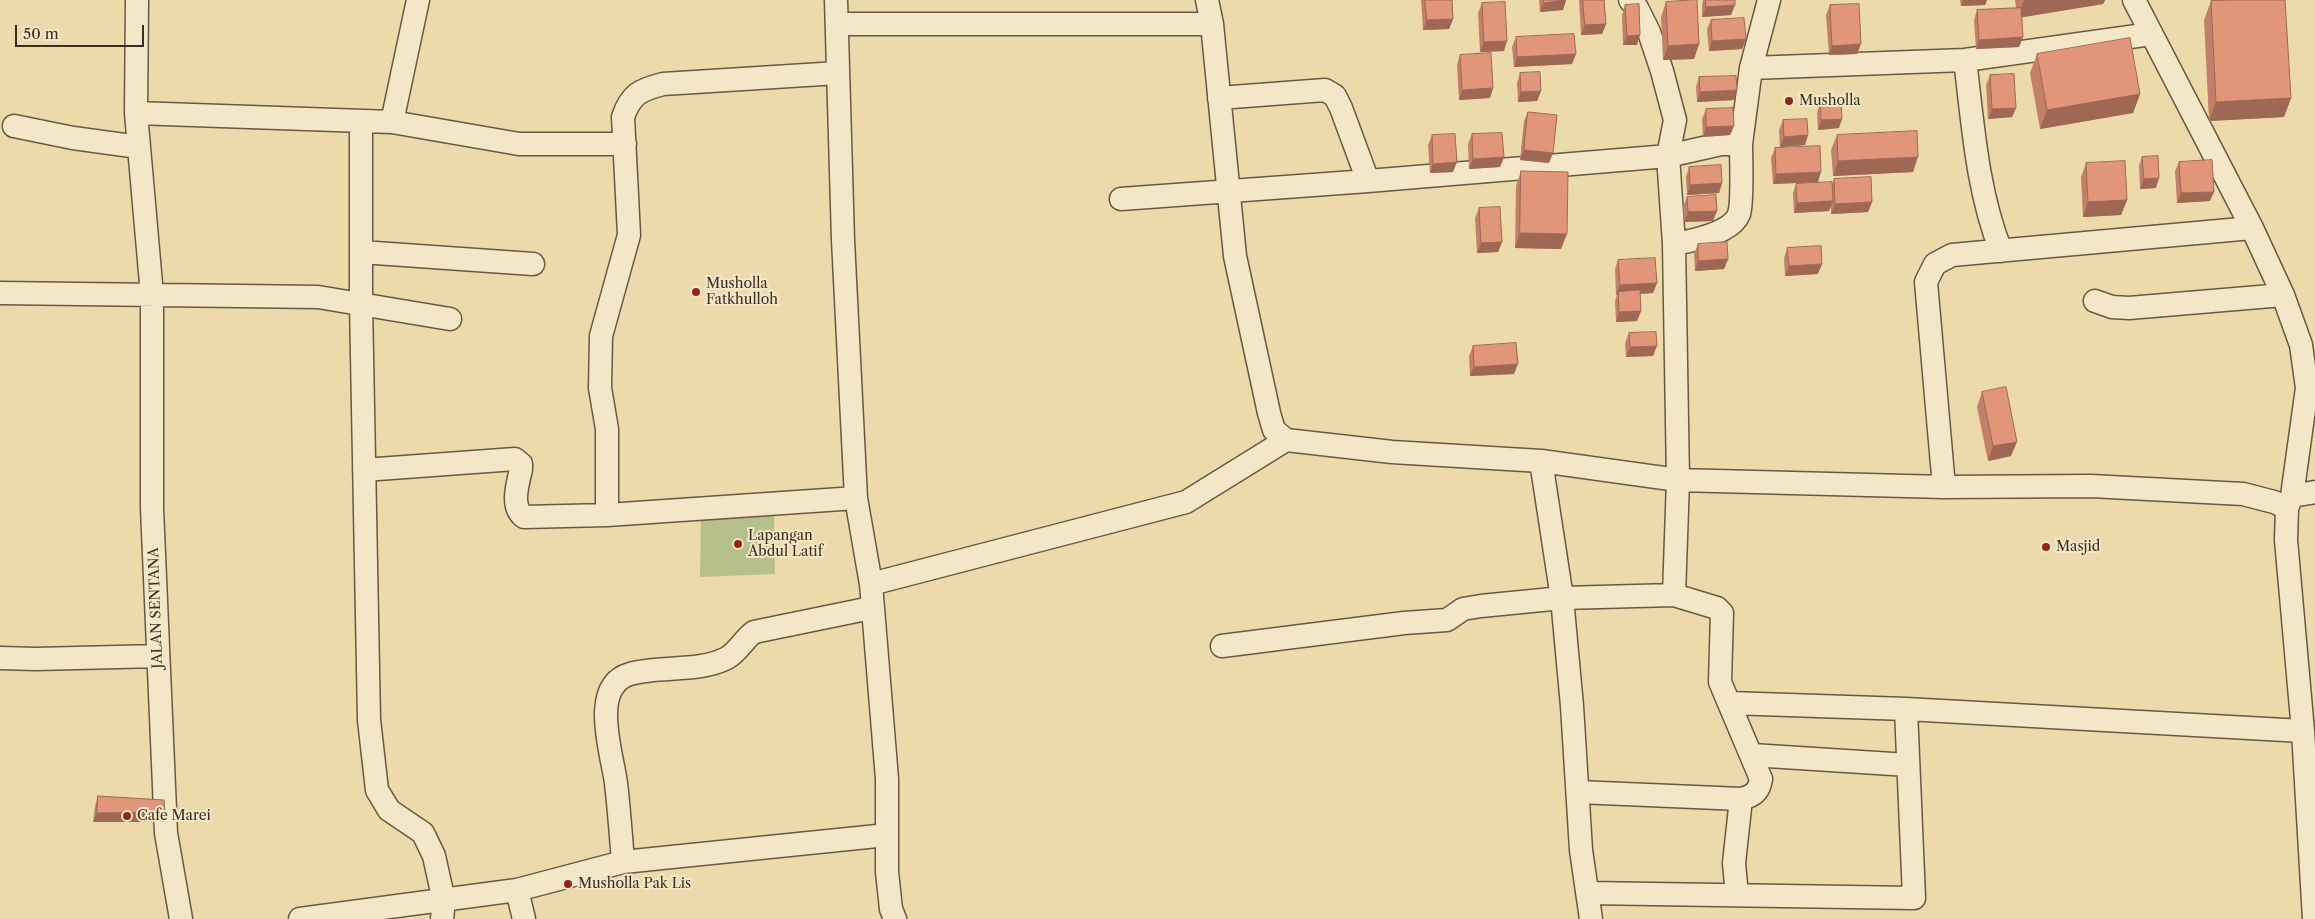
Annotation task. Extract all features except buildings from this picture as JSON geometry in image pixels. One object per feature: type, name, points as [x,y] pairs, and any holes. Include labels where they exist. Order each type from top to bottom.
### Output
[{"type":"street","name":"JALAN SENTANA","points":[[137,0],[136,114],[152,295],[152,508],[166,833],[181,919]]},
{"type":"street","points":[[392,122],[418,0]]},
{"type":"street","points":[[836,0],[856,498],[871,584],[871,608],[887,779],[887,872],[891,909],[895,919]]},
{"type":"street","points":[[1207,0],[1212,24],[1235,256],[1254,350],[1274,430],[1286,440],[1392,452],[1542,461],[1678,480],[1944,487],[2091,486],[2243,494],[2274,502],[2290,502],[2315,492]]},
{"type":"street","points":[[1630,0],[1637,8],[1649,32],[1675,120],[1668,156],[1674,244],[1678,480],[1674,595]]},
{"type":"street","points":[[1674,244],[1720,232],[1732,225],[1739,215],[1741,144],[1751,68],[1770,0]]},
{"type":"street","points":[[2134,0],[2252,228],[2283,295],[2301,345],[2307,388],[2286,540],[2306,719],[2312,826],[2311,919]]},
{"type":"street","points":[[837,24],[1212,24]]},
{"type":"street","points":[[1751,68],[1964,60],[2151,34]]},
{"type":"street","points":[[1964,60],[1982,183],[1992,227],[2001,251]]},
{"type":"street","points":[[607,515],[607,429],[600,388],[601,336],[629,235],[623,117],[628,102],[647,88],[663,84],[838,73]]},
{"type":"street","points":[[1219,98],[1325,90],[1335,96],[1341,108],[1368,182]]},
{"type":"street","points":[[136,114],[392,122],[519,144],[625,144]]},
{"type":"street","points":[[361,121],[361,303],[369,720],[378,790],[389,810],[423,833],[434,856],[443,910]]},
{"type":"street","points":[[14,126],[73,138],[139,147]]},
{"type":"street","points":[[1121,199],[1229,190],[1368,182],[1668,156],[1721,144],[1741,144]]},
{"type":"street","points":[[1944,487],[1926,282],[1935,264],[1952,255],[2252,228]]},
{"type":"street","points":[[361,252],[533,264]]},
{"type":"street","points":[[0,293],[318,297],[450,319]]},
{"type":"street","points":[[2095,301],[2112,307],[2129,308],[2283,295]]},
{"type":"street","points":[[871,584],[1186,502],[1286,440]]},
{"type":"street","points":[[364,470],[516,459],[521,464],[521,469],[516,505],[519,513],[524,517],[607,515],[856,498]]},
{"type":"street","points":[[1542,461],[1562,598],[1572,706],[1581,850],[1591,919]]},
{"type":"street","points":[[1222,646],[1404,623],[1447,620],[1463,609],[1562,598],[1674,595],[1717,608],[1722,613],[1720,682],[1761,779],[1759,789],[1752,796],[1740,799],[1578,792]]},
{"type":"street","points":[[623,862],[616,782],[606,729],[609,694],[616,680],[630,674],[704,665],[728,658],[754,632],[871,608]]},
{"type":"street","points":[[0,658],[158,656]]},
{"type":"street","points":[[1730,703],[2306,719]]},
{"type":"street","points":[[1587,893],[1738,894],[1914,909],[1906,709]]},
{"type":"street","points":[[1752,755],[1908,765]]},
{"type":"street","points":[[1738,894],[1734,855],[1740,799]]},
{"type":"street","points":[[300,919],[443,910],[623,862],[887,836]]},
{"type":"street","points":[[517,890],[524,919]]},
{"type":"green space","name":"Lapangan Abdul Latif","points":[[774,513],[775,574],[700,577],[701,515]]},
{"type":"place","name":"Musholla","points":[[1789,101]]},
{"type":"place","name":"Musholla Fatkhulloh","points":[[696,292]]},
{"type":"place","name":"Lapangan Abdul Latif","points":[[738,544]]},
{"type":"place","name":"Masjid","points":[[2046,547]]},
{"type":"place","name":"Cafe Marei","points":[[127,816]]},
{"type":"place","name":"Musholla Pak Lis","points":[[568,884]]}]
